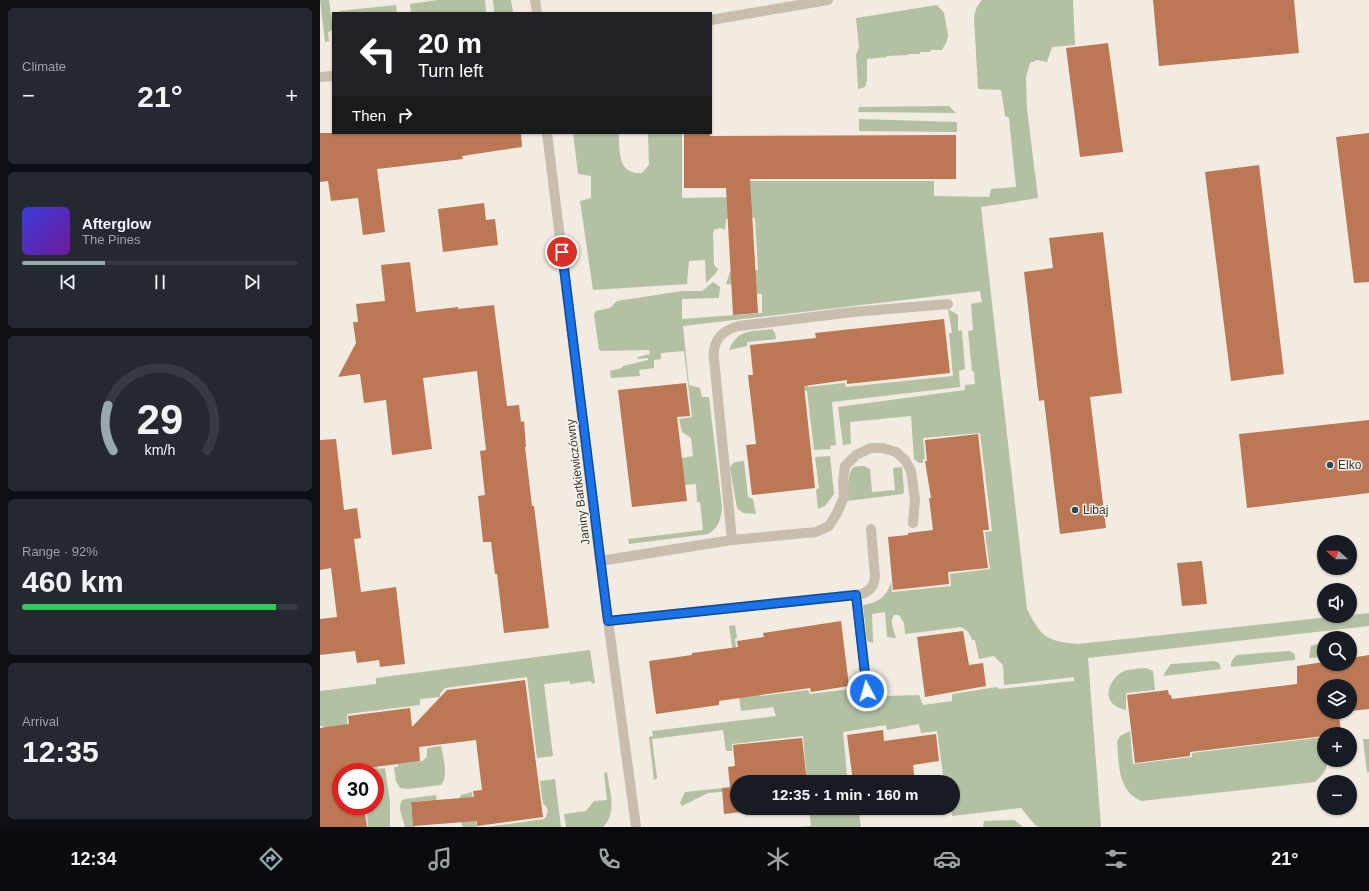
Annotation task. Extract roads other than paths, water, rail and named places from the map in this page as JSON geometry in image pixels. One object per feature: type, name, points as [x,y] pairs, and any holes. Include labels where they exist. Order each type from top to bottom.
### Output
[{"type":"street","points":[[535,0],[537,12]]},
{"type":"street","points":[[712,20],[828,0]]},
{"type":"street","points":[[320,77],[332,76]]},
{"type":"street","name":"Janiny Bartkiewiczówny","points":[[547,134],[600,560],[636,827]]},
{"type":"street","points":[[732,540],[713,352],[718,338],[725,331],[739,326],[860,312],[948,304]]},
{"type":"street","points":[[600,560],[732,540],[816,532],[829,526],[837,513],[844,497],[843,482],[845,466],[856,455],[871,448],[883,448],[896,452],[905,460],[911,471],[915,500],[913,523]]},
{"type":"street","points":[[608,621],[856,595],[868,591],[874,582],[871,529]]},
{"type":"street","points":[[856,595],[867,691]]},
{"type":"place","name":"Elko","points":[[1330,465]]},
{"type":"place","name":"Libaj","points":[[1075,510]]}]
